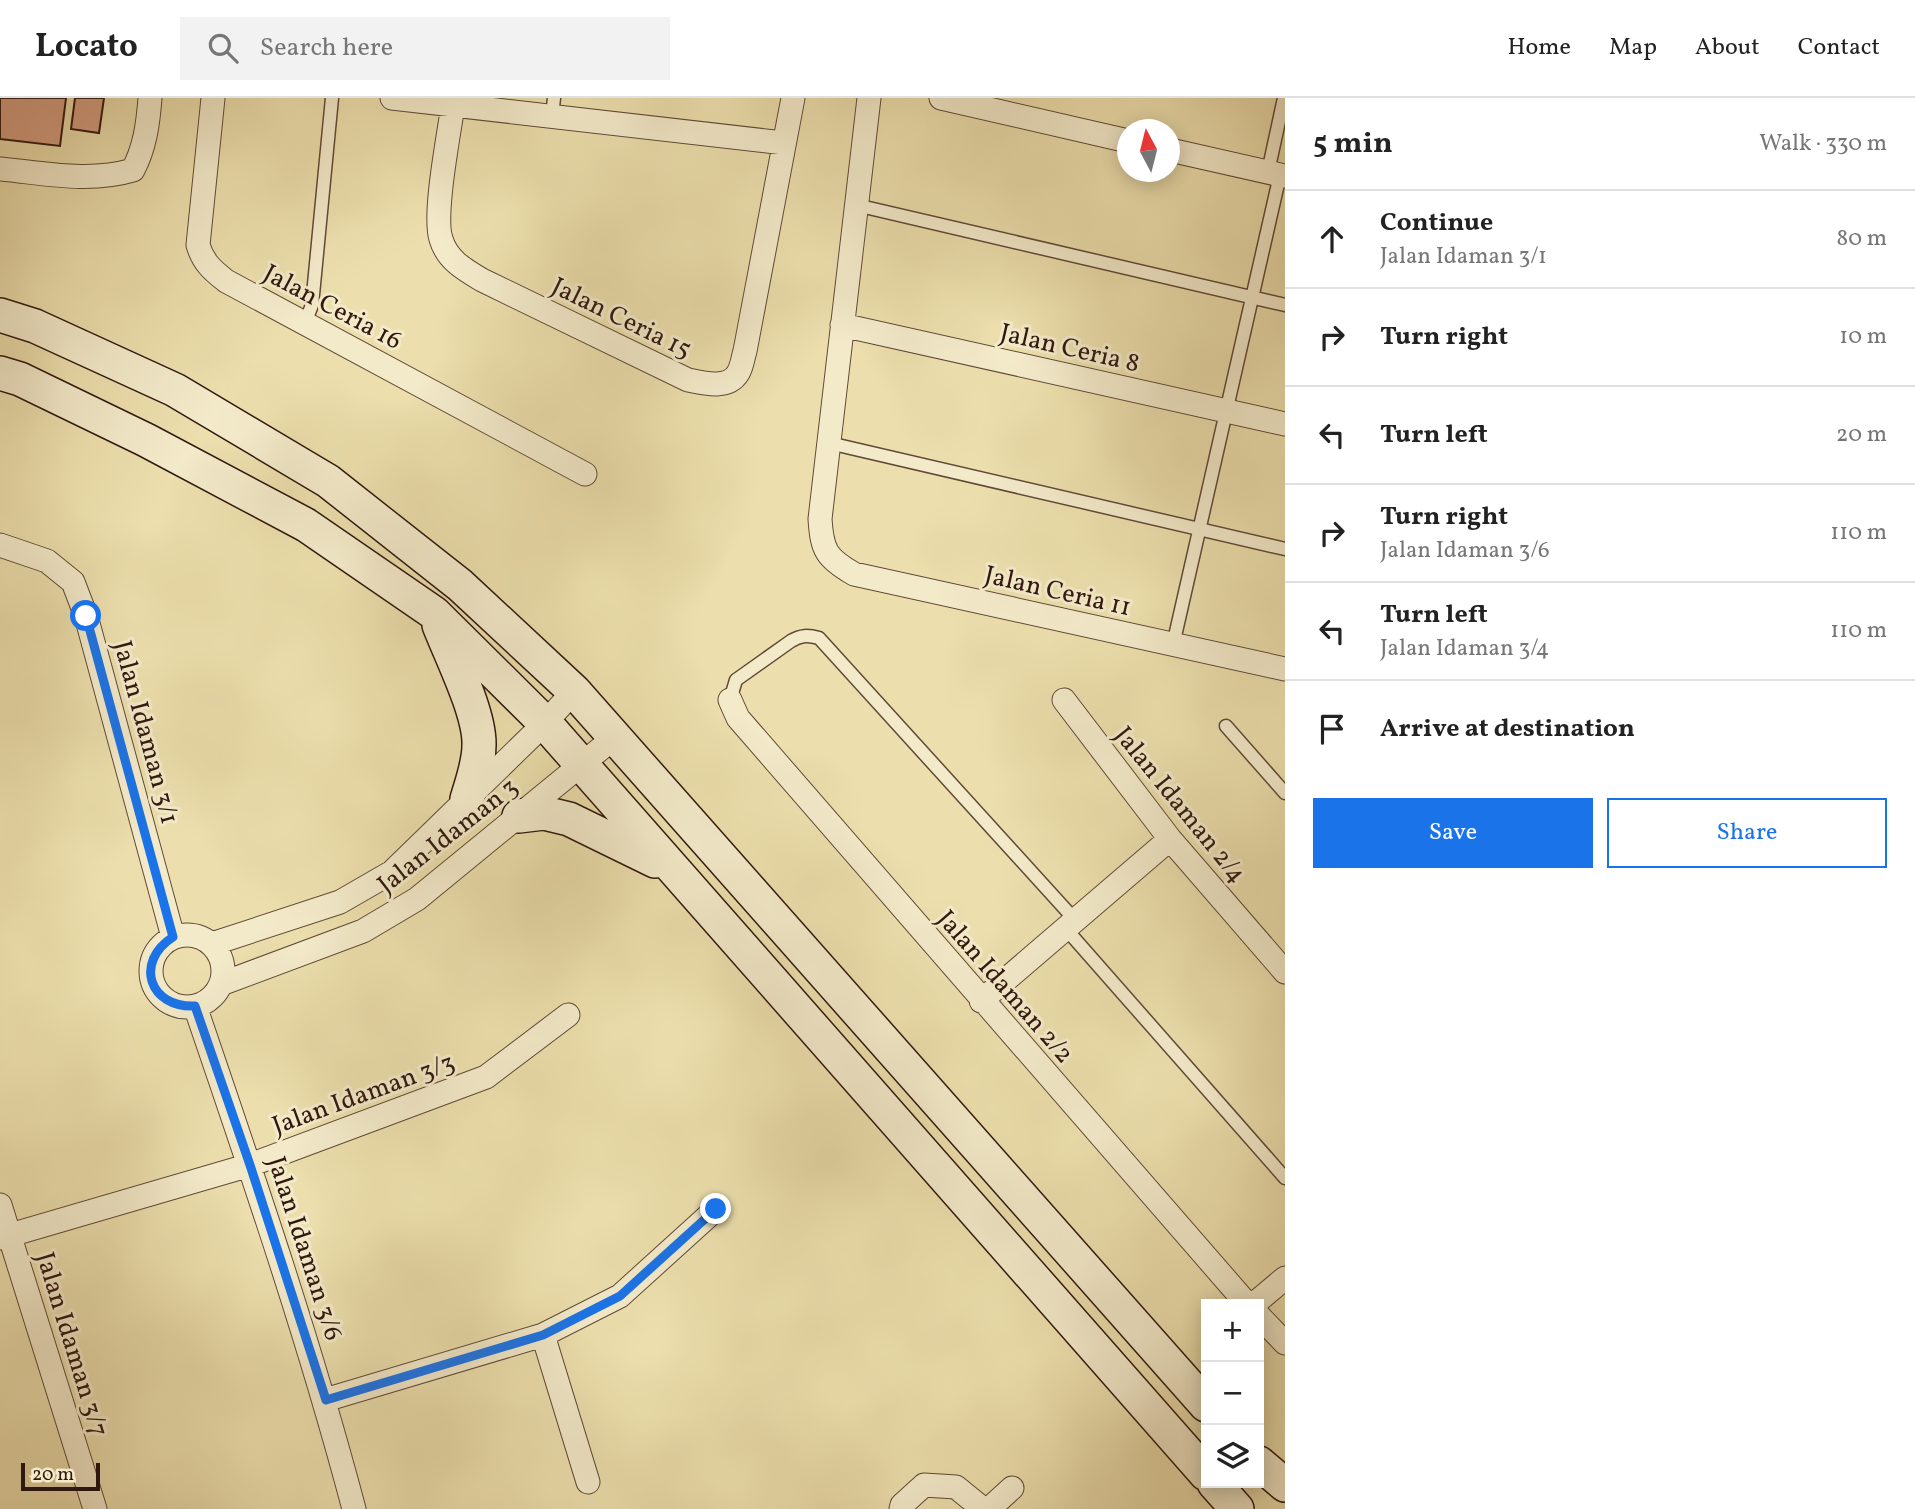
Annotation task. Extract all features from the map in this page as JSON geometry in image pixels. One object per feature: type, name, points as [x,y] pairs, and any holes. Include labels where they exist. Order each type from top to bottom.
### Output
[{"type":"main road","points":[[0,316],[36,326],[174,390],[328,481],[460,585],[574,691],[1201,1399]]},
{"type":"main road","points":[[0,373],[20,379],[146,440],[306,525],[434,613],[545,723],[1201,1468]]},
{"type":"main road","points":[[434,613],[477,724],[480,742],[478,759],[467,799]]},
{"type":"main road","points":[[519,816],[544,813],[569,819],[673,870]]},
{"type":"main road","points":[[1264,1464],[1285,1469]]},
{"type":"main road","points":[[1264,1467],[1285,1485]]},
{"type":"main road","points":[[1218,1488],[1237,1509]]},
{"type":"street","points":[[0,169],[88,178],[112,176],[132,170],[142,152],[150,98]]},
{"type":"street","name":"Jalan Ceria 16","points":[[213,98],[198,229],[198,245],[202,259],[226,281],[584,474]]},
{"type":"street","points":[[392,98],[453,105],[553,107],[784,143]]},
{"type":"street","name":"Jalan Ceria 15","points":[[453,105],[438,219],[440,239],[449,256],[482,280],[688,380],[708,384],[728,383],[738,373],[745,351],[793,98]]},
{"type":"street","points":[[829,443],[869,98]]},
{"type":"street","points":[[940,98],[1117,138]]},
{"type":"street","points":[[1180,152],[1277,174]]},
{"type":"street","name":"Jalan Ceria 8","points":[[842,325],[1285,424]]},
{"type":"street","name":"Jalan Ceria 11","points":[[829,443],[820,519],[825,552],[836,564],[853,574],[1285,669]]},
{"type":"street","name":"Jalan Idaman 3/1","points":[[0,545],[47,561],[73,582],[86,616],[173,937]]},
{"type":"street","name":"Jalan Idaman 3","points":[[212,944],[340,902],[392,872],[545,723],[574,691]]},
{"type":"street","name":"Jalan Idaman 2/2","points":[[730,700],[738,718],[981,1001],[1243,1299]]},
{"type":"street","name":"Jalan Idaman 2/4","points":[[1064,700],[1170,839],[1285,972]]},
{"type":"street","name":"Jalan Idaman 3","points":[[221,984],[363,931],[417,899],[615,737]]},
{"type":"street","points":[[981,1001],[1170,839]]},
{"type":"street","points":[[194,935],[212,944],[223,963],[221,984],[211,999],[195,1006],[183,1007],[162,997],[151,976],[151,964],[155,953],[173,937],[194,935]]},
{"type":"street","name":"Jalan Idaman 3/6","points":[[195,1006],[326,1400],[354,1509]]},
{"type":"street","name":"Jalan Idaman 3/3","points":[[5,1237],[250,1165],[486,1077],[568,1014]]},
{"type":"street","name":"Jalan Idaman 3/7","points":[[0,1205],[5,1237],[95,1509]]},
{"type":"street","points":[[326,1400],[543,1335],[620,1296],[716,1209]]},
{"type":"street","points":[[1260,1299],[1285,1278]]},
{"type":"street","points":[[1264,1321],[1285,1343]]},
{"type":"street","points":[[543,1335],[588,1482]]},
{"type":"street","points":[[901,1509],[924,1485],[956,1487],[983,1509]]},
{"type":"street","points":[[989,1509],[1012,1488]]},
{"type":"lane","points":[[304,323],[312,305],[332,98]]},
{"type":"lane","points":[[1173,645],[1252,298],[1277,174],[1284,98]]},
{"type":"lane","points":[[856,205],[1285,305]]},
{"type":"lane","points":[[829,443],[1285,548]]},
{"type":"lane","points":[[730,700],[736,680],[791,641],[800,636],[819,638],[1071,925],[1285,1178]]},
{"type":"lane","points":[[1226,726],[1285,793]]},
{"type":"building","points":[[0,98],[66,98],[60,146],[0,139]]},
{"type":"building","points":[[75,98],[104,98],[99,133],[71,129]]},
{"type":"route","points":[[86,616],[173,937],[155,953],[151,976],[162,997],[172,1004],[195,1006],[326,1400],[543,1335],[620,1296],[716,1209]]}]
